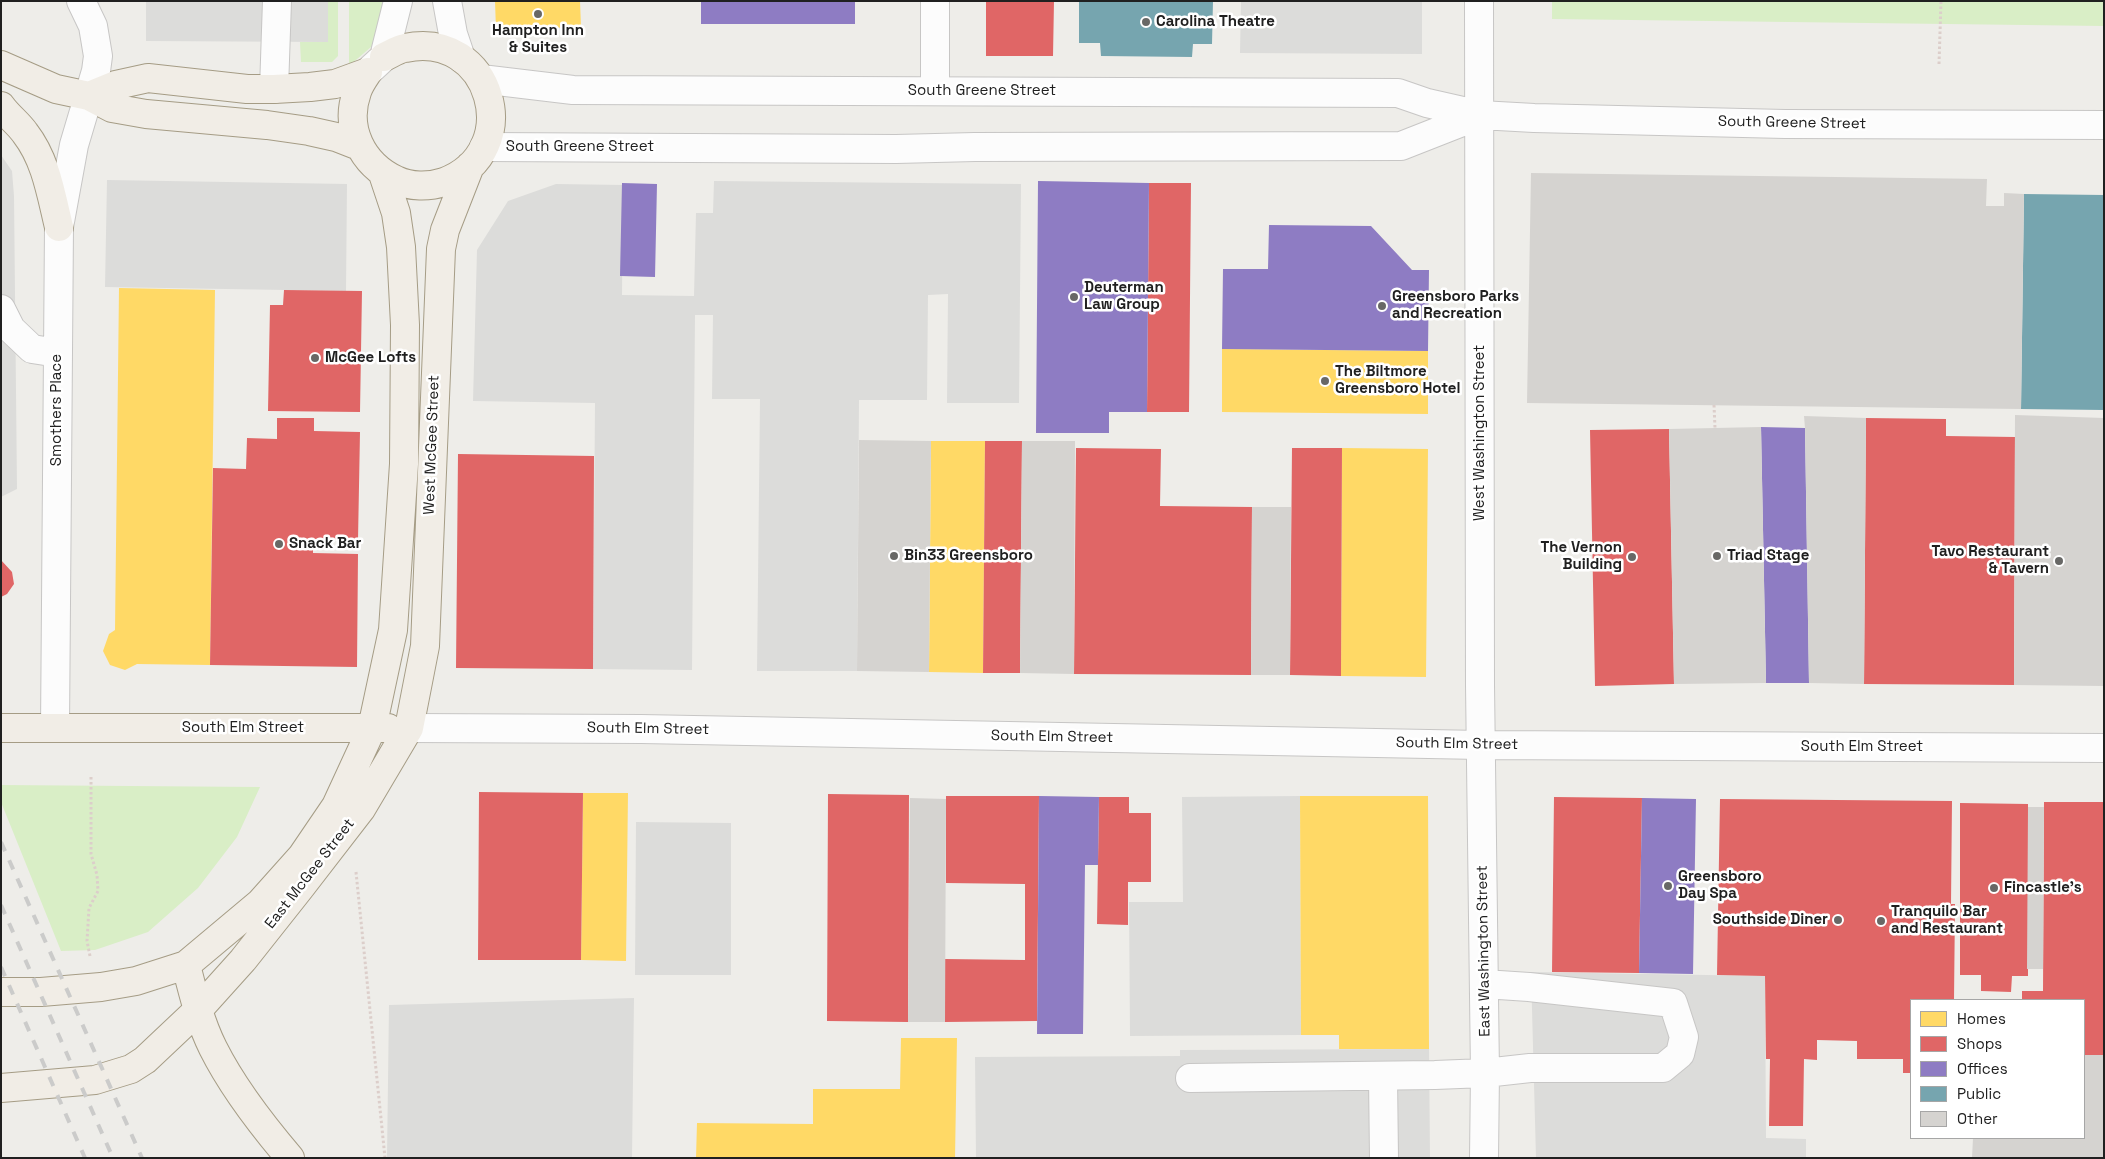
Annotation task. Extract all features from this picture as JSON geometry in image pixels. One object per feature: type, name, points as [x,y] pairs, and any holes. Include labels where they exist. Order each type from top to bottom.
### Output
[{"type":"main road","points":[[89,96],[116,84],[148,78],[247,89],[310,87],[335,84],[404,48],[426,46],[444,49],[472,66],[481,79],[488,95],[492,113],[490,130],[477,157],[455,178],[437,184],[418,186],[400,182],[383,174],[366,157],[359,146],[352,114],[357,91],[376,64]]},
{"type":"main road","points":[[1,66],[56,89],[89,96],[112,108],[146,114],[267,124],[318,133],[359,146]]},
{"type":"main road","points":[[1,106],[24,132],[39,155],[49,183],[59,227]]},
{"type":"main road","name":"West McGee Street","points":[[409,728],[425,646],[441,249],[445,230],[477,157]]},
{"type":"main road","name":"West McGee Street","points":[[372,728],[393,630],[404,464],[405,325],[401,247],[396,212],[383,174]]},
{"type":"main road","name":"South Elm Street","points":[[1,728],[409,728]]},
{"type":"main road","name":"East McGee Street","points":[[186,965],[260,903],[302,856],[336,806],[372,728]]},
{"type":"main road","name":"East McGee Street","points":[[1,1088],[95,1080],[131,1069],[145,1060],[198,1010],[242,960],[350,824],[378,783],[409,728]]},
{"type":"main road","points":[[1,992],[41,992],[136,981],[186,965],[198,1010],[213,1048],[257,1119],[290,1158]]},
{"type":"street","name":"Smothers Place","points":[[54,728],[59,227],[74,145],[96,71],[98,56],[93,26],[81,1]]},
{"type":"street","points":[[274,89],[277,1]]},
{"type":"street","points":[[376,64],[398,1]]},
{"type":"street","points":[[447,1],[453,34],[461,58]]},
{"type":"street","points":[[935,90],[936,1]]},
{"type":"street","name":"West Washington Street","points":[[1479,1],[1481,744]]},
{"type":"street","name":"South Greene Street","points":[[481,79],[573,90],[1398,93],[1427,103],[1480,115],[1784,124],[2104,125]]},
{"type":"street","name":"South Greene Street","points":[[477,157],[975,147],[1401,146],[1480,115]]},
{"type":"street","points":[[1,309],[11,328],[32,349],[58,353]]},
{"type":"street","name":"South Elm Street","points":[[409,728],[641,729],[1481,744],[2104,748]]},
{"type":"street","name":"East Washington Street","points":[[1481,744],[1485,1073],[1484,1158]]},
{"type":"street","points":[[1190,1078],[1485,1073],[1530,1068],[1663,1068],[1680,1054],[1684,1037],[1673,1003],[1529,987],[1484,984]]},
{"type":"street","points":[[1383,1076],[1384,1158]]},
{"type":"path","points":[[1939,64],[1941,1]]},
{"type":"path","points":[[1714,406],[1715,428]]},
{"type":"path","points":[[90,959],[87,941],[89,908],[98,891],[97,876],[91,854],[91,778]]},
{"type":"path","points":[[350,824],[385,1158]]},
{"type":"shaded area","points":[[146,1],[328,1],[328,42],[146,41]]},
{"type":"shaded area","points":[[1241,1],[1422,1],[1422,54],[1240,53]]},
{"type":"shaded area","points":[[1,155],[12,171],[14,196],[17,489],[1,497]]},
{"type":"shaded area","points":[[107,180],[347,184],[346,291],[105,287]]},
{"type":"shaded area","points":[[714,181],[1021,184],[1019,403],[947,403],[948,294],[928,295],[927,400],[859,400],[857,671],[757,671],[760,399],[712,399],[713,315],[695,315],[692,670],[593,669],[595,403],[473,401],[477,250],[508,201],[556,184],[623,185],[622,295],[694,296],[696,213],[713,213]]},
{"type":"shaded area","points":[[1300,796],[1301,1035],[1130,1036],[1129,902],[1183,902],[1182,797]]},
{"type":"shaded area","points":[[636,822],[731,823],[731,975],[635,975]]},
{"type":"shaded area","points":[[1531,972],[1765,976],[1766,1138],[1806,1139],[1806,1158],[1536,1158]]},
{"type":"shaded area","points":[[634,998],[632,1158],[387,1158],[389,1005]]},
{"type":"shaded area","points":[[1429,1049],[1430,1158],[976,1158],[975,1057],[1180,1056],[1180,1050]]},
{"type":"green space","points":[[328,1],[338,1],[338,56],[332,62],[301,62],[300,42],[328,42]]},
{"type":"green space","points":[[349,1],[387,1],[382,30],[371,47],[349,66]]},
{"type":"green space","points":[[1552,1],[2104,1],[2104,26],[1552,19]]},
{"type":"green space","points":[[1,785],[260,787],[237,837],[198,888],[148,932],[95,950],[61,951],[1,802]]},
{"type":"building: Homes","name":"Hampton Inn & Suites","points":[[495,1],[580,1],[581,27],[496,30]]},
{"type":"building: Homes","points":[[119,288],[215,290],[210,665],[137,664],[125,670],[110,665],[103,651],[109,634],[115,630]]},
{"type":"building: Homes","name":"The Biltmore Greensboro Hotel","points":[[1222,349],[1428,351],[1428,414],[1222,412]]},
{"type":"building: Homes","points":[[931,441],[985,441],[983,673],[929,672]]},
{"type":"building: Homes","points":[[1342,448],[1428,449],[1426,677],[1341,676]]},
{"type":"building: Homes","points":[[583,793],[628,793],[626,961],[581,960]]},
{"type":"building: Homes","points":[[1300,796],[1428,796],[1429,1049],[1339,1049],[1339,1035],[1301,1035]]},
{"type":"building: Homes","points":[[901,1038],[957,1038],[955,1158],[696,1158],[697,1123],[813,1124],[813,1089],[900,1089]]},
{"type":"building: Shops","points":[[986,1],[1054,1],[1053,56],[986,56]]},
{"type":"building: Shops","points":[[1149,183],[1191,183],[1189,412],[1147,412]]},
{"type":"building: Shops","name":"McGee Lofts","points":[[284,290],[362,291],[360,412],[268,411],[270,305],[283,305]]},
{"type":"building: Shops","points":[[277,418],[314,418],[314,431],[360,432],[358,540],[313,539],[313,553],[358,554],[357,667],[210,665],[213,468],[246,469],[247,438],[277,439]]},
{"type":"building: Shops","points":[[1866,418],[1946,419],[1946,436],[2015,437],[2014,685],[1864,684]]},
{"type":"building: Shops","name":"The Vernon Building","points":[[1669,429],[1674,684],[1595,686],[1590,430]]},
{"type":"building: Shops","points":[[985,441],[1022,441],[1020,673],[983,673]]},
{"type":"building: Shops","points":[[1076,448],[1161,449],[1160,506],[1252,507],[1251,675],[1074,674]]},
{"type":"building: Shops","points":[[1292,448],[1342,448],[1341,676],[1290,675]]},
{"type":"building: Shops","points":[[458,454],[594,456],[593,669],[456,668]]},
{"type":"building: Shops","points":[[1,560],[12,572],[14,584],[7,594],[1,597]]},
{"type":"building: Shops","points":[[479,792],[583,793],[581,960],[478,960]]},
{"type":"building: Shops","points":[[828,794],[909,795],[908,1022],[827,1021]]},
{"type":"building: Shops","points":[[946,796],[1039,796],[1037,1021],[945,1022],[945,959],[1025,960],[1025,884],[946,883]]},
{"type":"building: Shops","points":[[1099,797],[1129,797],[1129,813],[1151,813],[1151,882],[1128,882],[1128,925],[1097,924]]},
{"type":"building: Shops","points":[[1554,797],[1642,798],[1639,973],[1552,972]]},
{"type":"building: Shops","points":[[1720,799],[1952,801],[1951,904],[1955,904],[1954,999],[1910,999],[1910,1073],[1903,1073],[1903,1059],[1857,1059],[1857,1041],[1817,1040],[1817,1060],[1804,1059],[1803,1126],[1769,1126],[1770,1059],[1766,1059],[1765,976],[1717,975]]},
{"type":"building: Shops","points":[[2044,802],[2104,802],[2104,1055],[2085,1055],[2085,999],[2022,999],[2022,991],[2043,991]]},
{"type":"building: Shops","name":"Fincastle's","points":[[1960,803],[2028,804],[2028,976],[2012,976],[2011,992],[1981,991],[1981,975],[1960,975]]},
{"type":"building: Offices","points":[[701,1],[855,1],[855,24],[701,24]]},
{"type":"building: Offices","name":"Deuterman Law Group","points":[[1038,181],[1149,183],[1147,412],[1109,412],[1109,433],[1036,433]]},
{"type":"building: Offices","points":[[622,183],[657,184],[655,277],[620,276]]},
{"type":"building: Offices","points":[[1269,225],[1371,226],[1412,270],[1429,270],[1428,351],[1222,349],[1223,269],[1268,269]]},
{"type":"building: Offices","points":[[1761,427],[1805,428],[1809,683],[1766,683]]},
{"type":"building: Offices","points":[[1039,796],[1099,797],[1098,865],[1085,865],[1083,1034],[1037,1034]]},
{"type":"building: Offices","name":"Greensboro Day Spa","points":[[1642,798],[1696,799],[1693,974],[1639,973]]},
{"type":"building: Public","name":"Carolina Theatre","points":[[1079,1],[1213,1],[1212,44],[1193,44],[1192,57],[1101,56],[1100,43],[1079,43]]},
{"type":"building: Public","points":[[2024,194],[2104,195],[2104,410],[2021,409]]},
{"type":"building: Other","points":[[1531,173],[1987,179],[1986,206],[2004,206],[2004,193],[2024,194],[2021,409],[1527,403]]},
{"type":"building: Other","name":"Tavo Restaurant & Tavern","points":[[2015,415],[2104,418],[2104,686],[2014,685]]},
{"type":"building: Other","points":[[1804,416],[1866,418],[1864,684],[1809,683]]},
{"type":"building: Other","name":"Triad Stage","points":[[1761,427],[1766,683],[1674,684],[1669,429]]},
{"type":"building: Other","name":"Bin33 Greensboro","points":[[859,440],[931,441],[929,672],[857,671]]},
{"type":"building: Other","points":[[1022,441],[1075,441],[1074,674],[1020,673]]},
{"type":"building: Other","points":[[1252,507],[1291,507],[1290,675],[1251,675]]},
{"type":"building: Other","points":[[910,798],[946,799],[945,1022],[908,1022]]},
{"type":"building: Other","points":[[2028,807],[2044,807],[2043,969],[2027,969]]},
{"type":"building: Other","points":[[2085,1055],[2104,1055],[2104,1158],[1972,1158],[1973,1139],[2085,1139]]},
{"type":"railway","points":[[1,842],[142,1158]]},
{"type":"railway","points":[[1,905],[113,1158]]},
{"type":"railway","points":[[1,967],[85,1158]]},
{"type":"place","name":"Hampton Inn & Suites","points":[[538,14]]},
{"type":"place","name":"Carolina Theatre","points":[[1146,22]]},
{"type":"place","name":"Deuterman Law Group","points":[[1074,297]]},
{"type":"place","name":"Greensboro Parks and Recreation","points":[[1382,306]]},
{"type":"place","name":"McGee Lofts","points":[[315,358]]},
{"type":"place","name":"The Biltmore Greensboro Hotel","points":[[1325,381]]},
{"type":"place","name":"Snack Bar","points":[[279,544]]},
{"type":"place","name":"Bin33 Greensboro","points":[[894,556]]},
{"type":"place","name":"Triad Stage","points":[[1717,556]]},
{"type":"place","name":"The Vernon Building","points":[[1632,557]]},
{"type":"place","name":"Tavo Restaurant & Tavern","points":[[2059,561]]},
{"type":"place","name":"Greensboro Day Spa","points":[[1668,886]]},
{"type":"place","name":"Fincastle's","points":[[1994,888]]},
{"type":"place","name":"Southside Diner","points":[[1838,920]]},
{"type":"place","name":"Tranquilo Bar and Restaurant","points":[[1881,921]]}]
